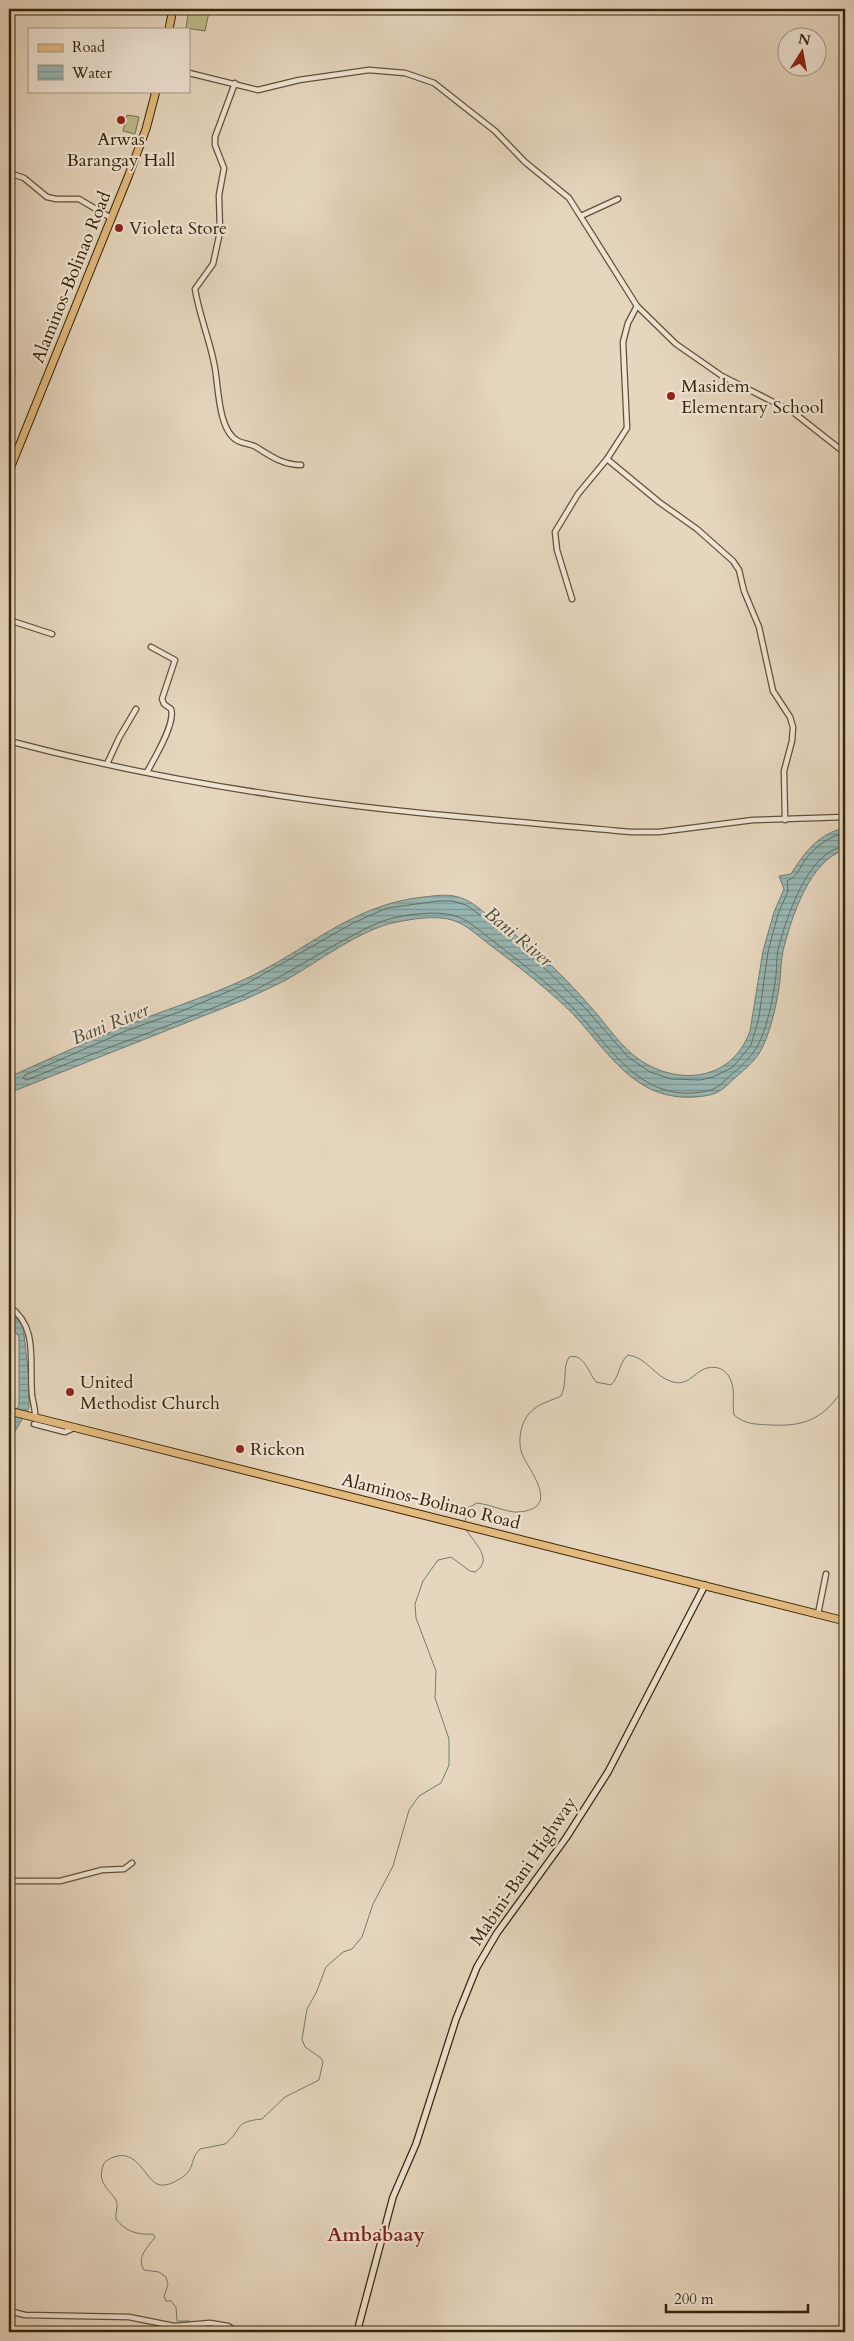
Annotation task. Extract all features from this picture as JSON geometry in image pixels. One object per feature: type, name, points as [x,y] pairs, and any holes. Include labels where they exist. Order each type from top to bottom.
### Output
[{"type":"main road","points":[[170,28],[173,9]]},
{"type":"main road","name":"Alaminos-Bolinao Road","points":[[9,471],[143,137],[156,92]]},
{"type":"main road","name":"Alaminos-Bolinao Road","points":[[9,1411],[34,1420],[75,1428],[845,1621]]},
{"type":"main road","name":"Mabini-Bani Highway","points":[[357,2332],[393,2197],[416,2144],[456,2019],[477,1967],[497,1933],[566,1838],[608,1772],[705,1585]]},
{"type":"street","points":[[190,73],[258,90],[299,80],[369,70],[405,73],[434,83],[495,131],[525,162],[569,198],[637,306],[676,344],[722,376],[793,412],[845,453]]},
{"type":"street","points":[[235,83],[215,137],[215,145],[224,168],[219,195],[220,232],[213,264],[195,289],[197,302],[214,364],[222,415],[228,428],[237,441],[255,446],[264,454],[284,463],[302,465]]},
{"type":"street","points":[[9,172],[24,178],[47,197],[79,199],[111,218]]},
{"type":"street","points":[[582,216],[618,199]]},
{"type":"street","points":[[572,598],[560,560],[555,532],[580,490],[607,459],[627,428],[624,342],[628,323],[637,306]]},
{"type":"street","points":[[607,459],[659,502],[697,529],[733,561],[739,570],[744,591],[759,628],[774,690],[790,717],[793,727],[792,741],[784,771],[785,820]]},
{"type":"street","points":[[9,620],[52,634]]},
{"type":"street","points":[[147,772],[156,758],[172,718],[171,709],[164,704],[162,699],[175,660],[151,648]]},
{"type":"street","points":[[107,764],[119,738],[136,709]]},
{"type":"street","points":[[9,741],[147,772],[311,800],[632,832],[659,832],[753,820],[845,817]]},
{"type":"street","points":[[9,1306],[18,1312],[28,1330],[34,1420]]},
{"type":"street","points":[[818,1614],[826,1574]]},
{"type":"street","points":[[9,1881],[60,1881],[102,1870],[124,1869],[132,1863]]},
{"type":"street","points":[[9,2312],[25,2315],[129,2317],[174,2326],[210,2323],[228,2326],[237,2332]]},
{"type":"shaded area","points":[[189,9],[209,12],[205,31],[186,28]]},
{"type":"shaded area","points":[[127,115],[139,117],[135,134],[123,131]]},
{"type":"water","points":[[845,828],[845,850],[832,856],[812,878],[791,923],[783,951],[776,1005],[763,1046],[751,1063],[725,1087],[714,1094],[680,1097],[660,1093],[642,1084],[612,1058],[569,1010],[523,970],[458,922],[431,918],[397,922],[368,932],[339,947],[284,981],[246,999],[9,1093],[9,1077],[125,1026],[214,993],[243,980],[266,969],[351,919],[398,901],[443,895],[450,895],[471,903],[532,948],[574,988],[626,1048],[648,1065],[665,1072],[682,1075],[699,1075],[715,1070],[729,1062],[741,1049],[750,1031],[763,951],[774,912],[784,889],[779,876],[791,874],[801,859],[820,839],[827,834]]},
{"type":"water","points":[[9,1310],[23,1326],[29,1379],[29,1408],[9,1441],[9,1423],[19,1405],[19,1337],[9,1323]]},
{"type":"waterway","points":[[465,1522],[468,1508],[477,1503],[514,1512],[531,1509],[538,1504],[541,1497],[540,1489],[522,1454],[521,1430],[526,1418],[534,1409],[561,1396],[569,1357],[578,1358],[582,1361],[596,1382],[611,1385],[628,1355],[640,1359],[666,1379],[679,1383],[707,1368],[712,1367],[723,1370],[729,1376],[732,1384],[734,1415],[743,1421],[756,1424],[784,1425],[805,1422],[823,1412],[838,1397],[845,1386]]},
{"type":"waterway","points":[[187,2332],[192,2326],[190,2321],[177,2321],[176,2307],[171,2301],[166,2301],[164,2296],[168,2285],[166,2277],[159,2272],[144,2270],[142,2265],[142,2256],[155,2237],[153,2234],[142,2234],[128,2230],[116,2219],[117,2202],[105,2185],[102,2177],[104,2164],[107,2160],[114,2157],[129,2157],[139,2165],[152,2181],[161,2185],[172,2183],[186,2174],[200,2149],[225,2144],[242,2124],[262,2119],[285,2097],[319,2080],[323,2062],[321,2058],[305,2047],[302,2039],[307,2009],[316,1993],[326,1967],[343,1952],[352,1949],[362,1937],[373,1904],[393,1866],[409,1810],[419,1796],[441,1783],[449,1765],[449,1739],[435,1698],[436,1671],[416,1618],[415,1604],[423,1581],[438,1560],[451,1557],[470,1571],[475,1572],[481,1567],[483,1556],[465,1528]]},
{"type":"place","name":"Arwas Barangay Hall","points":[[121,120]]},
{"type":"place","name":"Violeta Store","points":[[119,228]]},
{"type":"place","name":"Masidem Elementary School","points":[[671,396]]},
{"type":"place","name":"United Methodist Church","points":[[70,1392]]},
{"type":"place","name":"Rickon","points":[[240,1449]]},
{"type":"district","name":"Ambabaay","points":[[376,2234]]},
{"type":"water label","name":"Bani River","points":[[519,936]]},
{"type":"water label","name":"Bani River","points":[[110,1023]]}]
